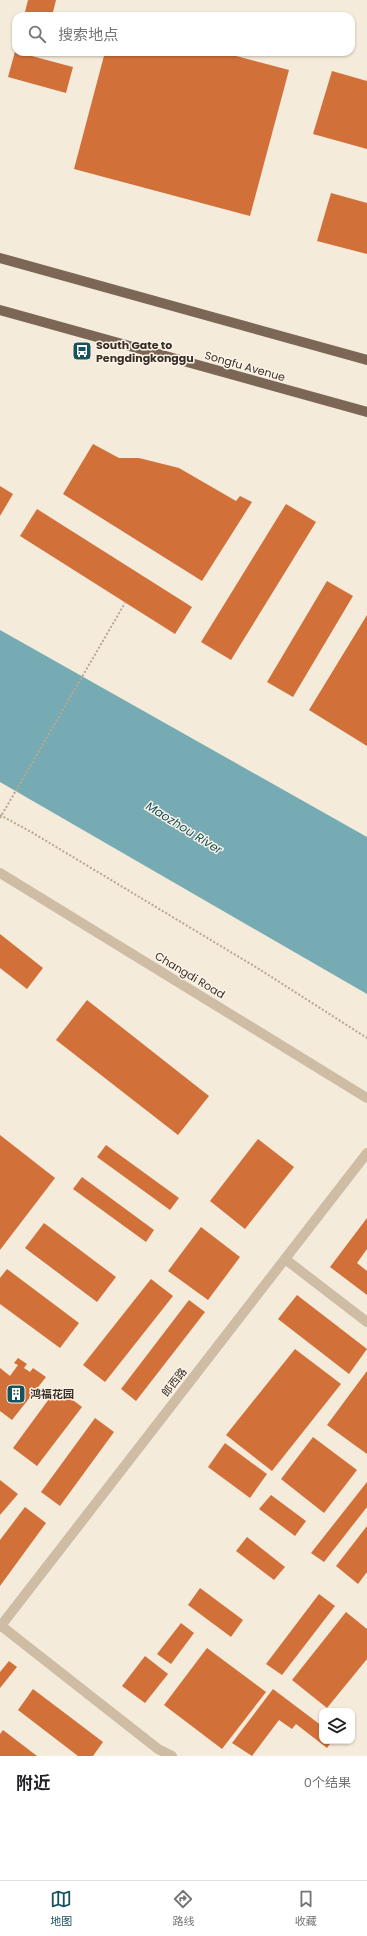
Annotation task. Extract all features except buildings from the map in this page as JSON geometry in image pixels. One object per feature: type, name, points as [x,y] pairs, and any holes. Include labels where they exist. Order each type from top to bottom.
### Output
[{"type":"main road","points":[[0,258],[367,360]]},
{"type":"main road","name":"Songfu Avenue","points":[[0,310],[367,412]]},
{"type":"street","name":"Changdi Road","points":[[0,873],[367,1098]]},
{"type":"street","name":"郎西路","points":[[0,1626],[367,1153]]},
{"type":"street","points":[[285,1259],[367,1322]]},
{"type":"street","points":[[0,1626],[158,1749],[172,1756]]},
{"type":"path","points":[[125,603],[0,816],[33,833],[252,965],[367,1038]]},
{"type":"water","name":"Maozhou River","points":[[0,630],[367,837],[367,994],[0,782]]},
{"type":"place","name":"South Gate to Pengdingkonggu","points":[[82,351]]},
{"type":"place","name":"鸿福花园","points":[[16,1394]]}]
